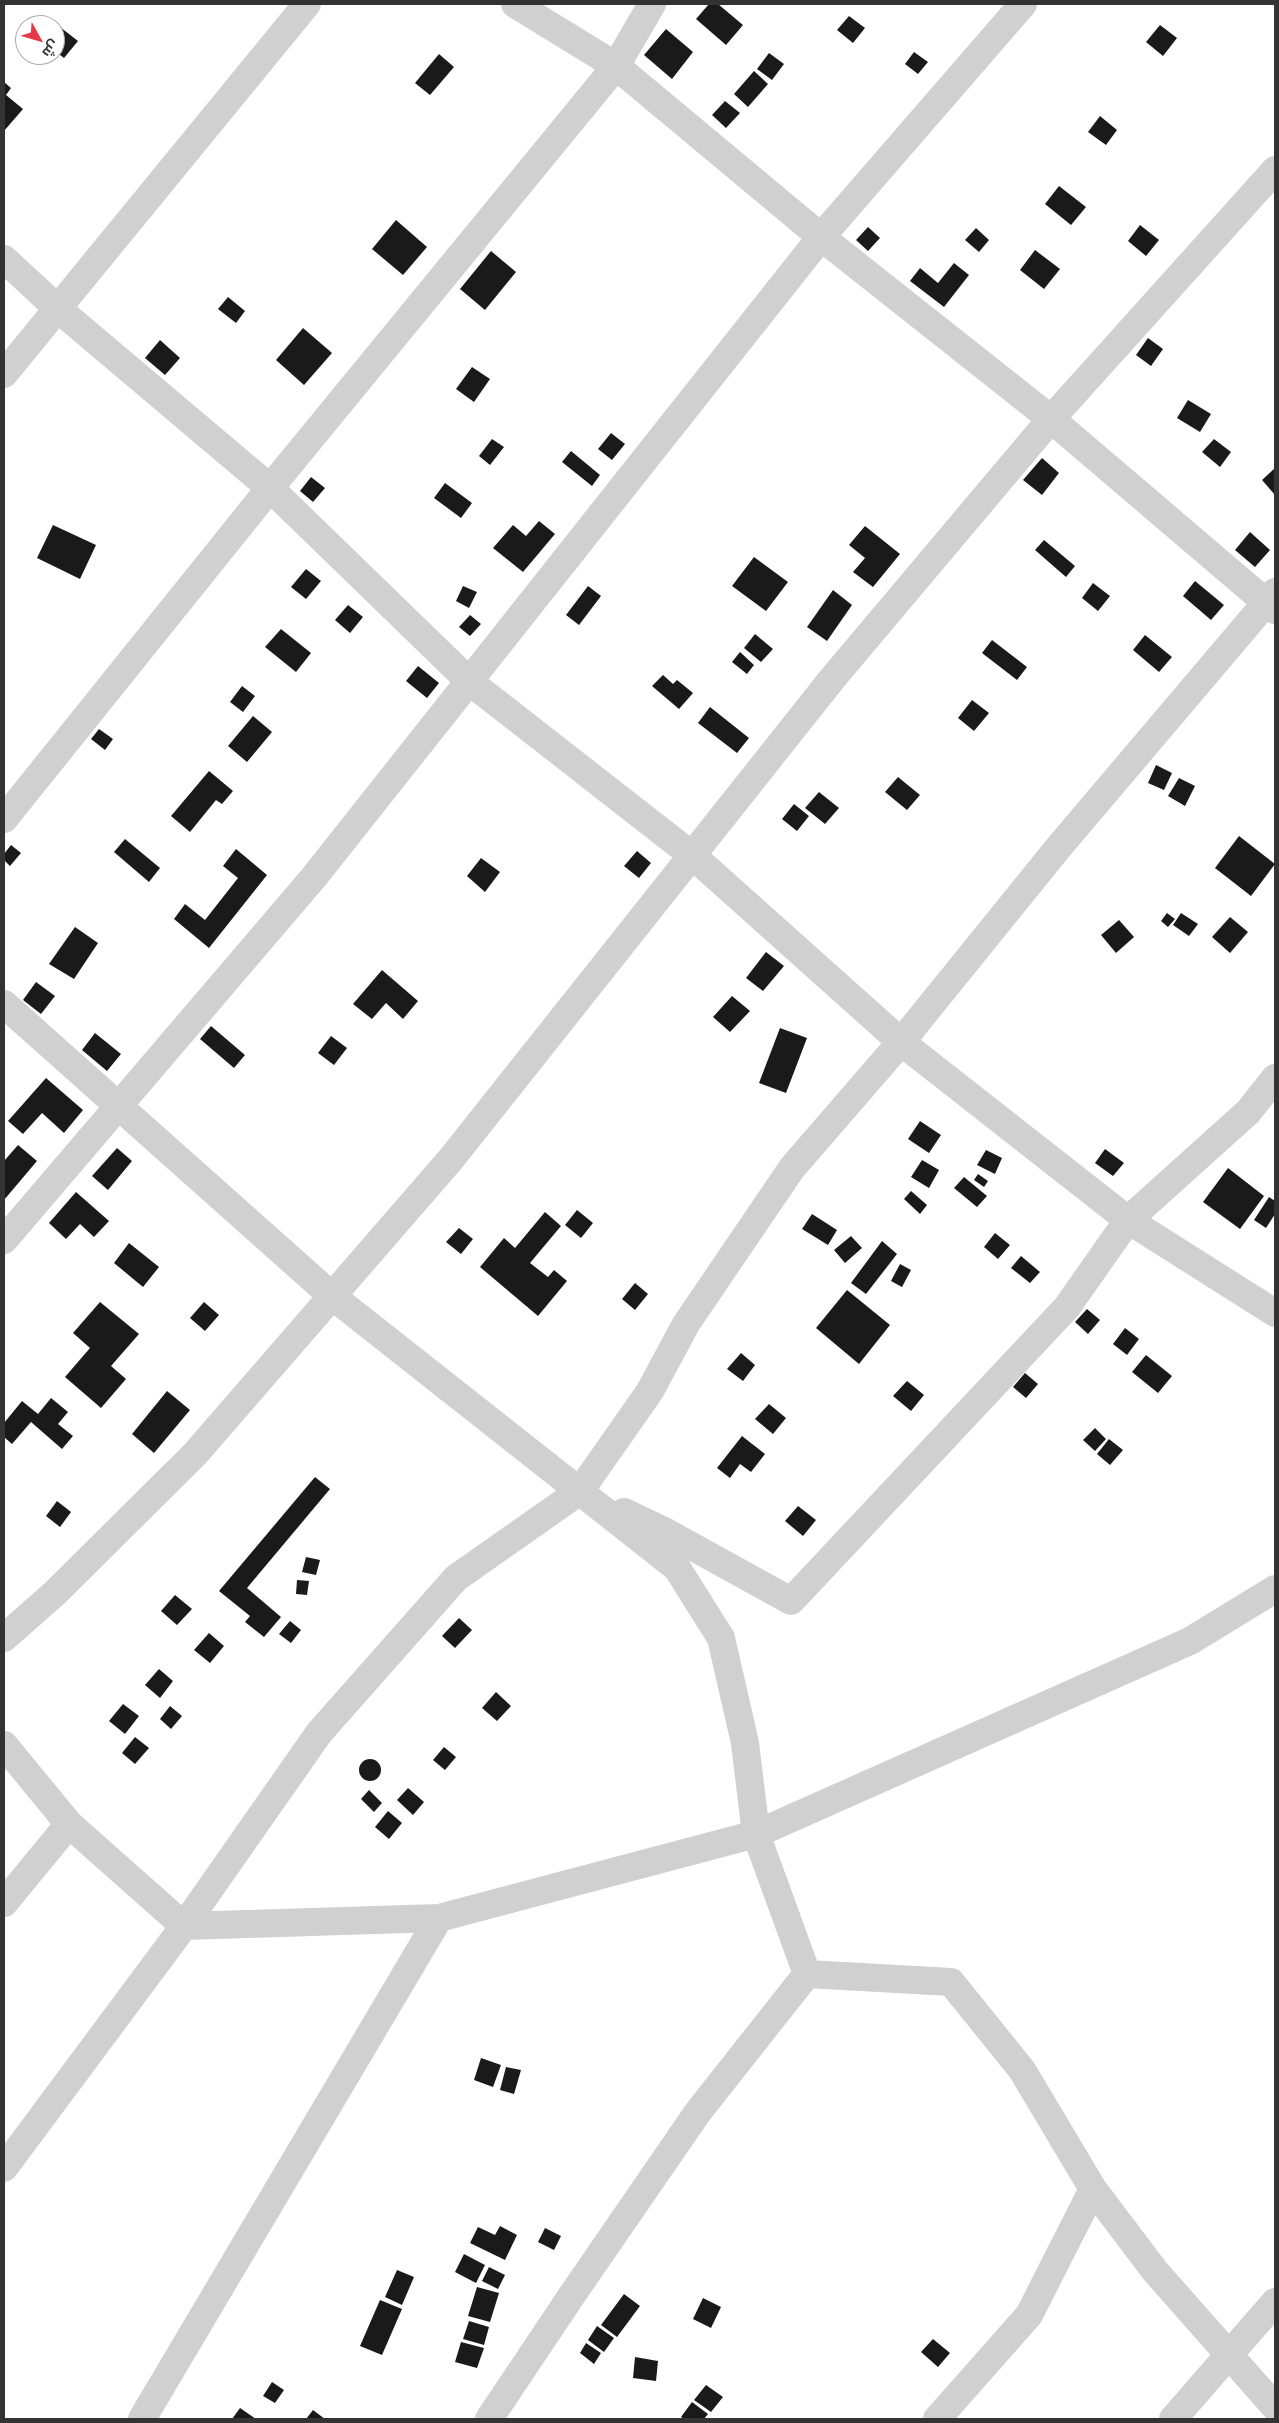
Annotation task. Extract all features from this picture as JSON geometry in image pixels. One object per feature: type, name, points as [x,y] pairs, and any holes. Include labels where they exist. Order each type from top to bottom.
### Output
[{"type":"street","points":[[4,374],[307,4]]},
{"type":"street","points":[[4,2168],[184,1926],[319,1733],[456,1578],[580,1491],[650,1391],[686,1324],[792,1168],[901,1042],[1058,848],[1272,601],[1051,418],[821,237],[616,66],[516,4]]},
{"type":"street","points":[[4,819],[270,488],[616,66],[652,4]]},
{"type":"street","points":[[4,1240],[314,877],[821,237],[1023,4]]},
{"type":"street","points":[[4,1638],[55,1593],[195,1454],[452,1159],[832,679],[1051,418],[1275,170]]},
{"type":"street","points":[[4,259],[58,308],[270,488],[470,682],[693,856],[901,1042],[1128,1220],[1275,1313]]},
{"type":"street","points":[[4,1004],[332,1296],[677,1568],[721,1638],[745,1743],[756,1834],[808,1974]]},
{"type":"street","points":[[580,1491],[666,1532],[791,1601],[1067,1308],[1128,1220],[1248,1112],[1275,1078]]},
{"type":"street","points":[[4,1745],[69,1824],[184,1926],[440,1918],[756,1834],[1190,1641],[1275,1589]]},
{"type":"street","points":[[4,1903],[69,1824]]},
{"type":"street","points":[[142,2419],[440,1918]]},
{"type":"street","points":[[808,1974],[951,1982],[1022,2070],[1093,2189],[1156,2271],[1275,2407]]},
{"type":"street","points":[[489,2419],[698,2112],[808,1974]]},
{"type":"street","points":[[937,2419],[1029,2315],[1093,2189]]},
{"type":"street","points":[[1173,2419],[1275,2302]]},
{"type":"building","points":[[709,4],[718,4],[743,25],[726,45],[696,19]]},
{"type":"building","points":[[849,16],[865,28],[853,43],[837,30]]},
{"type":"building","points":[[1160,25],[1177,38],[1163,56],[1146,42]]},
{"type":"building","points":[[666,29],[693,52],[672,79],[644,55]]},
{"type":"building","points":[[65,31],[78,41],[65,57]]},
{"type":"building","points":[[914,52],[928,62],[918,74],[905,64]]},
{"type":"building","points":[[769,53],[784,64],[772,80],[757,69]]},
{"type":"building","points":[[439,54],[454,67],[430,95],[415,83]]},
{"type":"building","points":[[754,71],[768,84],[748,107],[734,94]]},
{"type":"building","points":[[4,82],[11,88],[6,95],[23,109],[4,131]]},
{"type":"building","points":[[725,101],[740,113],[726,128],[712,115]]},
{"type":"building","points":[[1100,116],[1117,130],[1106,145],[1088,132]]},
{"type":"building","points":[[1059,186],[1086,207],[1071,225],[1045,204]]},
{"type":"building","points":[[396,220],[427,247],[403,275],[372,249]]},
{"type":"building","points":[[1140,225],[1159,240],[1146,256],[1128,241]]},
{"type":"building","points":[[868,227],[880,238],[868,251],[856,240]]},
{"type":"building","points":[[976,228],[989,240],[979,252],[965,240]]},
{"type":"building","points":[[1035,250],[1060,269],[1044,289],[1020,270]]},
{"type":"building","points":[[491,251],[516,272],[485,310],[460,289]]},
{"type":"building","points":[[954,263],[969,275],[944,307],[910,281],[920,268],[938,283]]},
{"type":"building","points":[[228,297],[245,311],[236,323],[218,309]]},
{"type":"building","points":[[303,328],[332,353],[304,385],[276,360]]},
{"type":"building","points":[[1148,338],[1163,349],[1151,366],[1136,355]]},
{"type":"building","points":[[160,340],[180,358],[165,375],[145,358]]},
{"type":"building","points":[[472,367],[490,379],[474,402],[456,389]]},
{"type":"building","points":[[1188,400],[1211,414],[1200,432],[1177,418]]},
{"type":"building","points":[[611,433],[625,444],[612,460],[598,449]]},
{"type":"building","points":[[492,439],[504,447],[490,465],[479,456]]},
{"type":"building","points":[[1214,439],[1231,452],[1220,467],[1202,452]]},
{"type":"building","points":[[571,451],[600,475],[592,486],[562,462]]},
{"type":"building","points":[[1042,458],[1059,473],[1042,495],[1023,480]]},
{"type":"building","points":[[1275,468],[1275,495],[1262,480]]},
{"type":"building","points":[[311,477],[325,488],[313,502],[300,491]]},
{"type":"building","points":[[445,483],[472,503],[461,518],[434,498]]},
{"type":"building","points":[[539,521],[555,534],[523,572],[493,548],[513,525],[526,536]]},
{"type":"building","points":[[53,525],[96,545],[80,579],[37,558]]},
{"type":"building","points":[[865,526],[900,554],[873,587],[853,572],[865,558],[849,545]]},
{"type":"building","points":[[1250,532],[1270,550],[1255,567],[1235,550]]},
{"type":"building","points":[[1044,540],[1075,566],[1066,577],[1035,550]]},
{"type":"building","points":[[754,557],[788,582],[766,611],[732,586]]},
{"type":"building","points":[[306,569],[321,581],[306,599],[291,587]]},
{"type":"building","points":[[1195,581],[1224,605],[1211,620],[1183,596]]},
{"type":"building","points":[[1093,583],[1110,596],[1098,611],[1082,598]]},
{"type":"building","points":[[463,586],[477,592],[469,608],[456,601]]},
{"type":"building","points":[[588,586],[601,596],[579,625],[566,615]]},
{"type":"building","points":[[833,590],[852,605],[827,641],[807,627]]},
{"type":"building","points":[[348,605],[363,617],[350,633],[335,620]]},
{"type":"building","points":[[470,615],[481,624],[470,636],[459,627]]},
{"type":"building","points":[[281,629],[311,653],[296,672],[265,647]]},
{"type":"building","points":[[755,634],[773,649],[761,662],[744,648]]},
{"type":"building","points":[[1145,635],[1172,657],[1159,672],[1133,650]]},
{"type":"building","points":[[992,640],[1027,667],[1017,680],[982,653]]},
{"type":"building","points":[[740,652],[754,665],[747,674],[732,662]]},
{"type":"building","points":[[418,666],[439,683],[427,698],[406,681]]},
{"type":"building","points":[[663,675],[673,684],[677,680],[693,693],[679,709],[652,686]]},
{"type":"building","points":[[242,686],[255,696],[243,712],[230,702]]},
{"type":"building","points":[[972,700],[989,713],[974,731],[958,718]]},
{"type":"building","points":[[710,707],[749,738],[737,753],[698,723]]},
{"type":"building","points":[[253,716],[272,732],[247,762],[228,746]]},
{"type":"building","points":[[99,729],[113,739],[105,750],[91,739]]},
{"type":"building","points":[[1156,765],[1172,773],[1164,790],[1148,783]]},
{"type":"building","points":[[209,771],[233,791],[222,804],[216,800],[190,832],[171,816]]},
{"type":"building","points":[[898,777],[920,795],[907,810],[885,792]]},
{"type":"building","points":[[1179,778],[1195,786],[1185,806],[1168,796]]},
{"type":"building","points":[[819,792],[839,808],[825,824],[805,808]]},
{"type":"building","points":[[794,804],[809,816],[797,831],[782,819]]},
{"type":"building","points":[[1239,836],[1275,864],[1251,896],[1215,868]]},
{"type":"building","points":[[125,839],[160,868],[149,882],[114,852]]},
{"type":"building","points":[[11,845],[21,853],[10,866],[4,860],[4,854]]},
{"type":"building","points":[[236,849],[267,875],[209,948],[174,919],[185,904],[205,920],[238,878],[223,866]]},
{"type":"building","points":[[637,851],[651,863],[639,878],[624,866]]},
{"type":"building","points":[[481,858],[500,872],[485,892],[467,876]]},
{"type":"building","points":[[1167,913],[1175,919],[1168,927],[1161,921]]},
{"type":"building","points":[[1181,913],[1198,924],[1189,936],[1173,925]]},
{"type":"building","points":[[1230,917],[1248,932],[1230,953],[1212,937]]},
{"type":"building","points":[[1119,920],[1134,937],[1116,953],[1101,935]]},
{"type":"building","points":[[75,927],[98,943],[74,979],[49,964]]},
{"type":"building","points":[[766,952],[784,966],[763,991],[746,978]]},
{"type":"building","points":[[382,970],[418,1001],[403,1019],[386,1003],[372,1019],[353,1004]]},
{"type":"building","points":[[36,982],[55,996],[41,1014],[23,1000]]},
{"type":"building","points":[[732,996],[750,1011],[730,1032],[713,1017]]},
{"type":"building","points":[[211,1026],[245,1055],[234,1068],[200,1039]]},
{"type":"building","points":[[780,1028],[807,1038],[786,1093],[759,1083]]},
{"type":"building","points":[[95,1033],[121,1054],[107,1071],[82,1050]]},
{"type":"building","points":[[331,1036],[347,1048],[334,1065],[318,1053]]},
{"type":"building","points":[[46,1078],[83,1110],[64,1133],[42,1113],[23,1134],[8,1121]]},
{"type":"building","points":[[920,1121],[941,1135],[929,1153],[908,1139]]},
{"type":"building","points":[[18,1145],[37,1161],[4,1200],[4,1161]]},
{"type":"building","points":[[117,1148],[132,1161],[108,1190],[92,1176]]},
{"type":"building","points":[[1105,1149],[1124,1163],[1113,1176],[1095,1163]]},
{"type":"building","points":[[986,1150],[1002,1158],[995,1174],[977,1165]]},
{"type":"building","points":[[922,1160],[939,1170],[929,1188],[911,1177]]},
{"type":"building","points":[[1228,1168],[1264,1196],[1240,1229],[1203,1202]]},
{"type":"building","points":[[978,1174],[988,1181],[984,1187],[974,1180]]},
{"type":"building","points":[[964,1177],[987,1196],[977,1207],[954,1188]]},
{"type":"building","points":[[911,1191],[927,1205],[920,1214],[904,1199]]},
{"type":"building","points":[[76,1192],[109,1221],[94,1237],[80,1224],[66,1239],[49,1223]]},
{"type":"building","points":[[1269,1197],[1275,1201],[1275,1214],[1266,1228],[1254,1220]]},
{"type":"building","points":[[577,1210],[593,1223],[581,1238],[565,1225]]},
{"type":"building","points":[[545,1212],[561,1226],[530,1263],[548,1277],[554,1270],[567,1281],[538,1316],[480,1267],[504,1238],[515,1248]]},
{"type":"building","points":[[812,1214],[837,1230],[828,1245],[802,1229]]},
{"type":"building","points":[[459,1228],[473,1239],[461,1254],[446,1242]]},
{"type":"building","points":[[995,1233],[1010,1245],[998,1259],[984,1247]]},
{"type":"building","points":[[851,1236],[862,1248],[845,1263],[834,1250]]},
{"type":"building","points":[[882,1241],[897,1254],[866,1294],[851,1283]]},
{"type":"building","points":[[129,1243],[159,1267],[143,1287],[114,1263]]},
{"type":"building","points":[[1021,1256],[1040,1272],[1030,1283],[1011,1268]]},
{"type":"building","points":[[900,1264],[911,1270],[902,1287],[891,1281]]},
{"type":"building","points":[[635,1283],[648,1294],[635,1310],[622,1299]]},
{"type":"building","points":[[847,1290],[890,1325],[859,1364],[816,1328]]},
{"type":"building","points":[[100,1302],[139,1334],[111,1366],[126,1379],[101,1408],[65,1377],[90,1348],[73,1333]]},
{"type":"building","points":[[204,1302],[219,1315],[205,1331],[190,1318]]},
{"type":"building","points":[[1087,1309],[1100,1320],[1088,1334],[1075,1322]]},
{"type":"building","points":[[1125,1328],[1139,1339],[1127,1355],[1113,1344]]},
{"type":"building","points":[[741,1353],[755,1365],[743,1381],[727,1369]]},
{"type":"building","points":[[1146,1355],[1172,1376],[1158,1393],[1132,1372]]},
{"type":"building","points":[[1025,1373],[1038,1384],[1026,1398],[1013,1387]]},
{"type":"building","points":[[907,1381],[924,1395],[911,1411],[893,1396]]},
{"type":"building","points":[[167,1391],[190,1410],[154,1453],[132,1434]]},
{"type":"building","points":[[51,1398],[68,1412],[58,1424],[73,1436],[62,1449],[31,1422],[12,1444],[4,1437],[4,1423],[22,1401],[38,1414]]},
{"type":"building","points":[[769,1404],[786,1418],[773,1434],[755,1419]]},
{"type":"building","points":[[1095,1428],[1106,1439],[1095,1451],[1083,1440]]},
{"type":"building","points":[[742,1436],[765,1454],[751,1472],[740,1464],[730,1478],[717,1468]]},
{"type":"building","points":[[1109,1439],[1123,1450],[1110,1465],[1097,1454]]},
{"type":"building","points":[[315,1477],[330,1489],[247,1588],[281,1617],[264,1637],[245,1622],[250,1616],[219,1591]]},
{"type":"building","points":[[57,1501],[71,1512],[60,1527],[46,1516]]},
{"type":"building","points":[[798,1506],[816,1520],[803,1536],[785,1521]]},
{"type":"building","points":[[306,1557],[320,1560],[316,1575],[302,1572]]},
{"type":"building","points":[[297,1580],[309,1581],[307,1595],[296,1594]]},
{"type":"building","points":[[175,1595],[192,1609],[177,1625],[161,1611]]},
{"type":"building","points":[[459,1618],[472,1630],[455,1648],[442,1636]]},
{"type":"building","points":[[290,1621],[301,1630],[291,1643],[279,1634]]},
{"type":"building","points":[[209,1633],[224,1646],[210,1663],[194,1650]]},
{"type":"building","points":[[159,1669],[173,1681],[160,1698],[145,1685]]},
{"type":"building","points":[[496,1692],[511,1706],[497,1721],[482,1708]]},
{"type":"building","points":[[123,1704],[139,1716],[125,1734],[109,1721]]},
{"type":"building","points":[[170,1706],[182,1716],[171,1729],[160,1719]]},
{"type":"building","points":[[135,1737],[149,1748],[135,1764],[122,1753]]},
{"type":"building","points":[[444,1747],[456,1757],[445,1770],[433,1760]]},
{"type":"building","points":[[366,1759],[374,1759],[381,1766],[381,1774],[374,1781],[366,1781],[359,1774],[359,1766]]},
{"type":"building","points":[[408,1788],[424,1802],[413,1815],[397,1800]]},
{"type":"building","points":[[369,1790],[382,1803],[374,1812],[361,1799]]},
{"type":"building","points":[[388,1811],[402,1823],[389,1839],[375,1827]]},
{"type":"building","points":[[481,2058],[501,2065],[493,2087],[474,2080]]},
{"type":"building","points":[[506,2067],[521,2070],[514,2094],[500,2090]]},
{"type":"building","points":[[500,2226],[517,2235],[505,2260],[470,2243],[478,2227],[495,2235]]},
{"type":"building","points":[[545,2228],[561,2236],[554,2250],[538,2242]]},
{"type":"building","points":[[464,2254],[485,2265],[476,2283],[455,2272]]},
{"type":"building","points":[[489,2267],[505,2275],[498,2289],[482,2281]]},
{"type":"building","points":[[397,2270],[414,2277],[402,2305],[385,2297]]},
{"type":"building","points":[[477,2287],[499,2293],[490,2322],[468,2316]]},
{"type":"building","points":[[624,2294],[640,2306],[617,2337],[601,2325]]},
{"type":"building","points":[[703,2298],[721,2307],[711,2328],[693,2319]]},
{"type":"building","points":[[380,2300],[402,2309],[382,2355],[360,2346]]},
{"type":"building","points":[[469,2321],[489,2327],[484,2345],[463,2339]]},
{"type":"building","points":[[597,2326],[614,2338],[604,2352],[588,2340]]},
{"type":"building","points":[[933,2339],[950,2353],[938,2367],[921,2352]]},
{"type":"building","points":[[461,2342],[484,2348],[477,2368],[455,2362]]},
{"type":"building","points":[[586,2343],[601,2353],[594,2364],[580,2353]]},
{"type":"building","points":[[635,2357],[658,2361],[656,2381],[633,2378]]},
{"type":"building","points":[[272,2382],[284,2390],[275,2403],[263,2396]]},
{"type":"building","points":[[706,2385],[723,2397],[711,2412],[694,2400]]},
{"type":"building","points":[[692,2402],[708,2414],[704,2419],[684,2419],[681,2417]]},
{"type":"building","points":[[240,2408],[256,2419],[232,2419]]},
{"type":"building","points":[[313,2410],[325,2419],[306,2419]]}]
